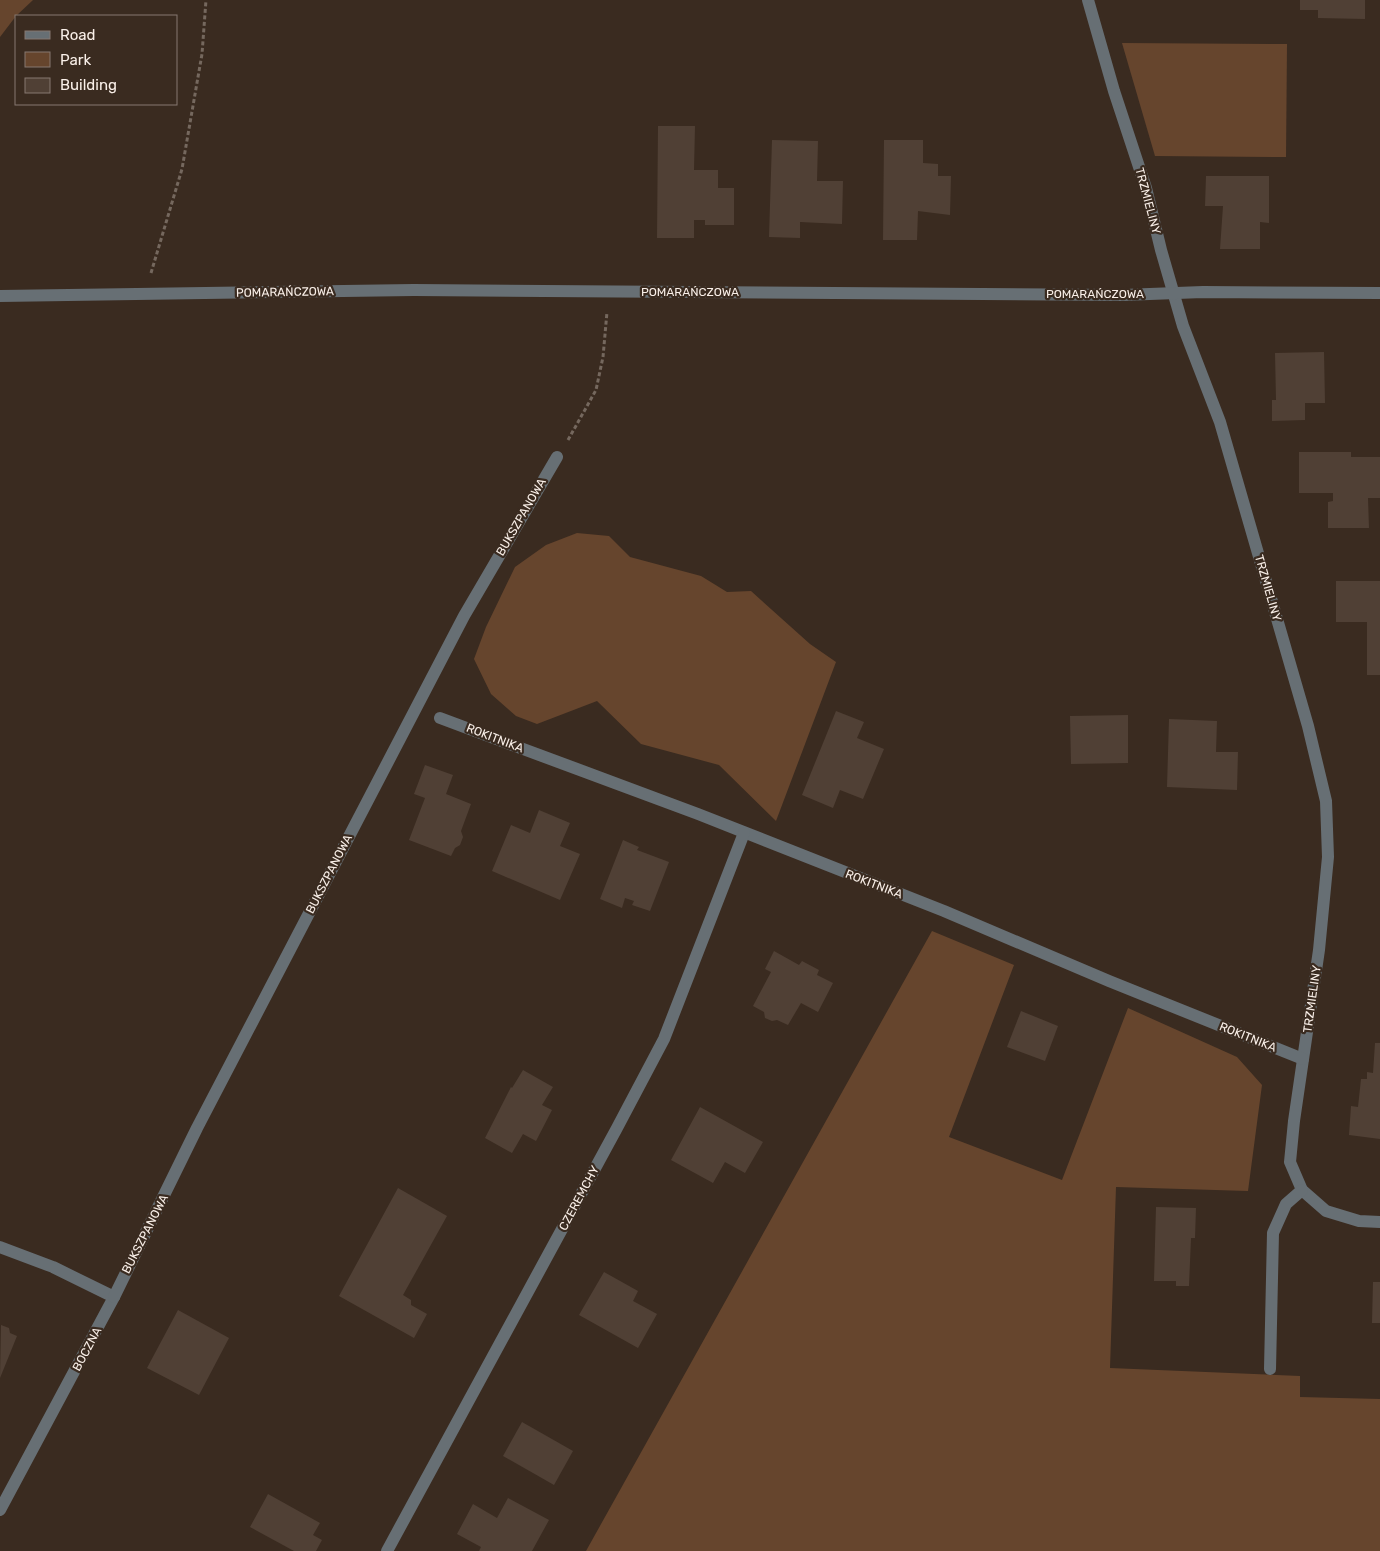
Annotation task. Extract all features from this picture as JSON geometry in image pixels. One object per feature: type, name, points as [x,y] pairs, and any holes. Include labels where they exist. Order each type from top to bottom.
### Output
[{"type":"street","name":"TRZMIELINY","points":[[1088,0],[1114,91],[1146,188],[1161,250],[1183,326],[1220,422],[1308,726],[1326,801],[1328,857],[1319,950],[1290,1162],[1302,1190],[1326,1211],[1359,1221],[1380,1222]]},
{"type":"street","name":"POMARAŃCZOWA","points":[[0,296],[414,290],[1174,294],[1380,293]]},
{"type":"street","name":"BUKSZPANOWA","points":[[114,1297],[197,1128],[434,672],[464,616],[557,457]]},
{"type":"street","name":"ROKITNIKA","points":[[440,718],[944,911],[1109,981],[1303,1059]]},
{"type":"street","name":"CZEREMCHY","points":[[387,1551],[613,1137],[664,1039],[744,833]]},
{"type":"street","points":[[1270,1368],[1273,1233],[1286,1204],[1302,1190]]},
{"type":"street","points":[[0,1248],[53,1268],[114,1297]]},
{"type":"street","name":"BOCZNA","points":[[0,1510],[114,1297]]},
{"type":"path","points":[[145,295],[182,169],[202,54],[206,0]]},
{"type":"path","points":[[557,457],[596,390],[603,357],[609,291]]},
{"type":"green space","points":[[0,0],[33,0],[15,15],[0,37]]},
{"type":"green space","points":[[1122,43],[1287,44],[1286,157],[1155,156]]},
{"type":"green space","points":[[577,533],[609,536],[630,557],[701,576],[727,592],[751,591],[810,644],[836,662],[776,821],[719,765],[641,744],[597,701],[537,724],[516,716],[491,694],[474,659],[486,627],[515,567],[546,545]]},
{"type":"green space","points":[[932,931],[1014,965],[949,1137],[1062,1180],[1128,1008],[1237,1057],[1262,1085],[1248,1191],[1116,1187],[1110,1368],[1300,1376],[1300,1397],[1380,1399],[1380,1551],[586,1551]]},
{"type":"building","points":[[1300,0],[1365,0],[1365,19],[1318,18],[1318,10],[1300,10]]},
{"type":"building","points":[[658,126],[695,126],[694,170],[718,170],[718,188],[734,188],[734,225],[705,225],[705,220],[694,220],[694,238],[657,238]]},
{"type":"building","points":[[772,140],[818,141],[817,181],[843,181],[842,224],[800,222],[800,238],[769,237]]},
{"type":"building","points":[[884,140],[923,140],[923,163],[938,164],[938,176],[951,176],[950,215],[918,211],[917,240],[883,240]]},
{"type":"building","points":[[1206,176],[1269,176],[1269,223],[1260,222],[1260,249],[1220,249],[1223,206],[1205,206]]},
{"type":"building","points":[[1324,352],[1325,403],[1305,403],[1305,420],[1272,421],[1272,400],[1276,400],[1275,353]]},
{"type":"building","points":[[1299,452],[1351,452],[1351,457],[1380,457],[1380,498],[1368,498],[1369,528],[1328,528],[1328,502],[1333,501],[1333,493],[1299,493]]},
{"type":"building","points":[[1336,581],[1380,581],[1380,675],[1367,675],[1367,622],[1336,622]]},
{"type":"building","points":[[836,711],[864,722],[857,738],[884,749],[863,799],[840,790],[833,808],[802,795]]},
{"type":"building","points":[[1128,715],[1128,763],[1071,764],[1070,716]]},
{"type":"building","points":[[1169,719],[1217,721],[1216,752],[1238,752],[1237,790],[1167,787]]},
{"type":"building","points":[[425,765],[453,775],[446,794],[471,804],[461,831],[463,837],[460,845],[455,848],[451,856],[409,840],[425,798],[414,794]]},
{"type":"building","points":[[539,810],[570,823],[560,846],[580,854],[560,900],[492,871],[511,825],[530,833]]},
{"type":"building","points":[[623,840],[639,847],[637,850],[669,862],[650,911],[632,905],[634,901],[625,898],[622,908],[600,899]]},
{"type":"building","points":[[774,951],[799,965],[802,961],[819,970],[817,975],[833,983],[818,1012],[801,1003],[788,1025],[777,1020],[772,1021],[765,1018],[764,1012],[753,1006],[771,972],[765,969]]},
{"type":"building","points":[[1021,1011],[1058,1026],[1045,1061],[1007,1047]]},
{"type":"building","points":[[1375,1043],[1380,1043],[1380,1139],[1349,1135],[1351,1106],[1358,1107],[1361,1079],[1367,1079],[1367,1072],[1373,1073]]},
{"type":"building","points":[[523,1070],[553,1087],[542,1105],[552,1110],[536,1141],[523,1134],[512,1153],[485,1138],[511,1087]]},
{"type":"building","points":[[700,1107],[763,1142],[745,1173],[725,1162],[713,1183],[671,1160]]},
{"type":"building","points":[[398,1188],[447,1216],[403,1295],[411,1300],[411,1305],[427,1314],[414,1338],[339,1296]]},
{"type":"building","points":[[1156,1207],[1196,1208],[1195,1238],[1191,1238],[1189,1286],[1176,1286],[1176,1281],[1154,1281]]},
{"type":"building","points":[[604,1272],[638,1291],[633,1301],[657,1314],[638,1348],[579,1315]]},
{"type":"building","points":[[1373,1282],[1380,1282],[1380,1323],[1372,1323]]},
{"type":"building","points":[[178,1310],[229,1338],[199,1395],[147,1368]]},
{"type":"building","points":[[1,1325],[9,1328],[10,1333],[17,1336],[0,1378]]},
{"type":"building","points":[[522,1422],[573,1451],[554,1485],[503,1456]]},
{"type":"building","points":[[268,1494],[320,1523],[313,1535],[322,1540],[316,1551],[294,1551],[250,1527]]},
{"type":"building","points":[[508,1498],[549,1520],[532,1551],[479,1551],[481,1547],[457,1534],[473,1504],[497,1518]]}]
